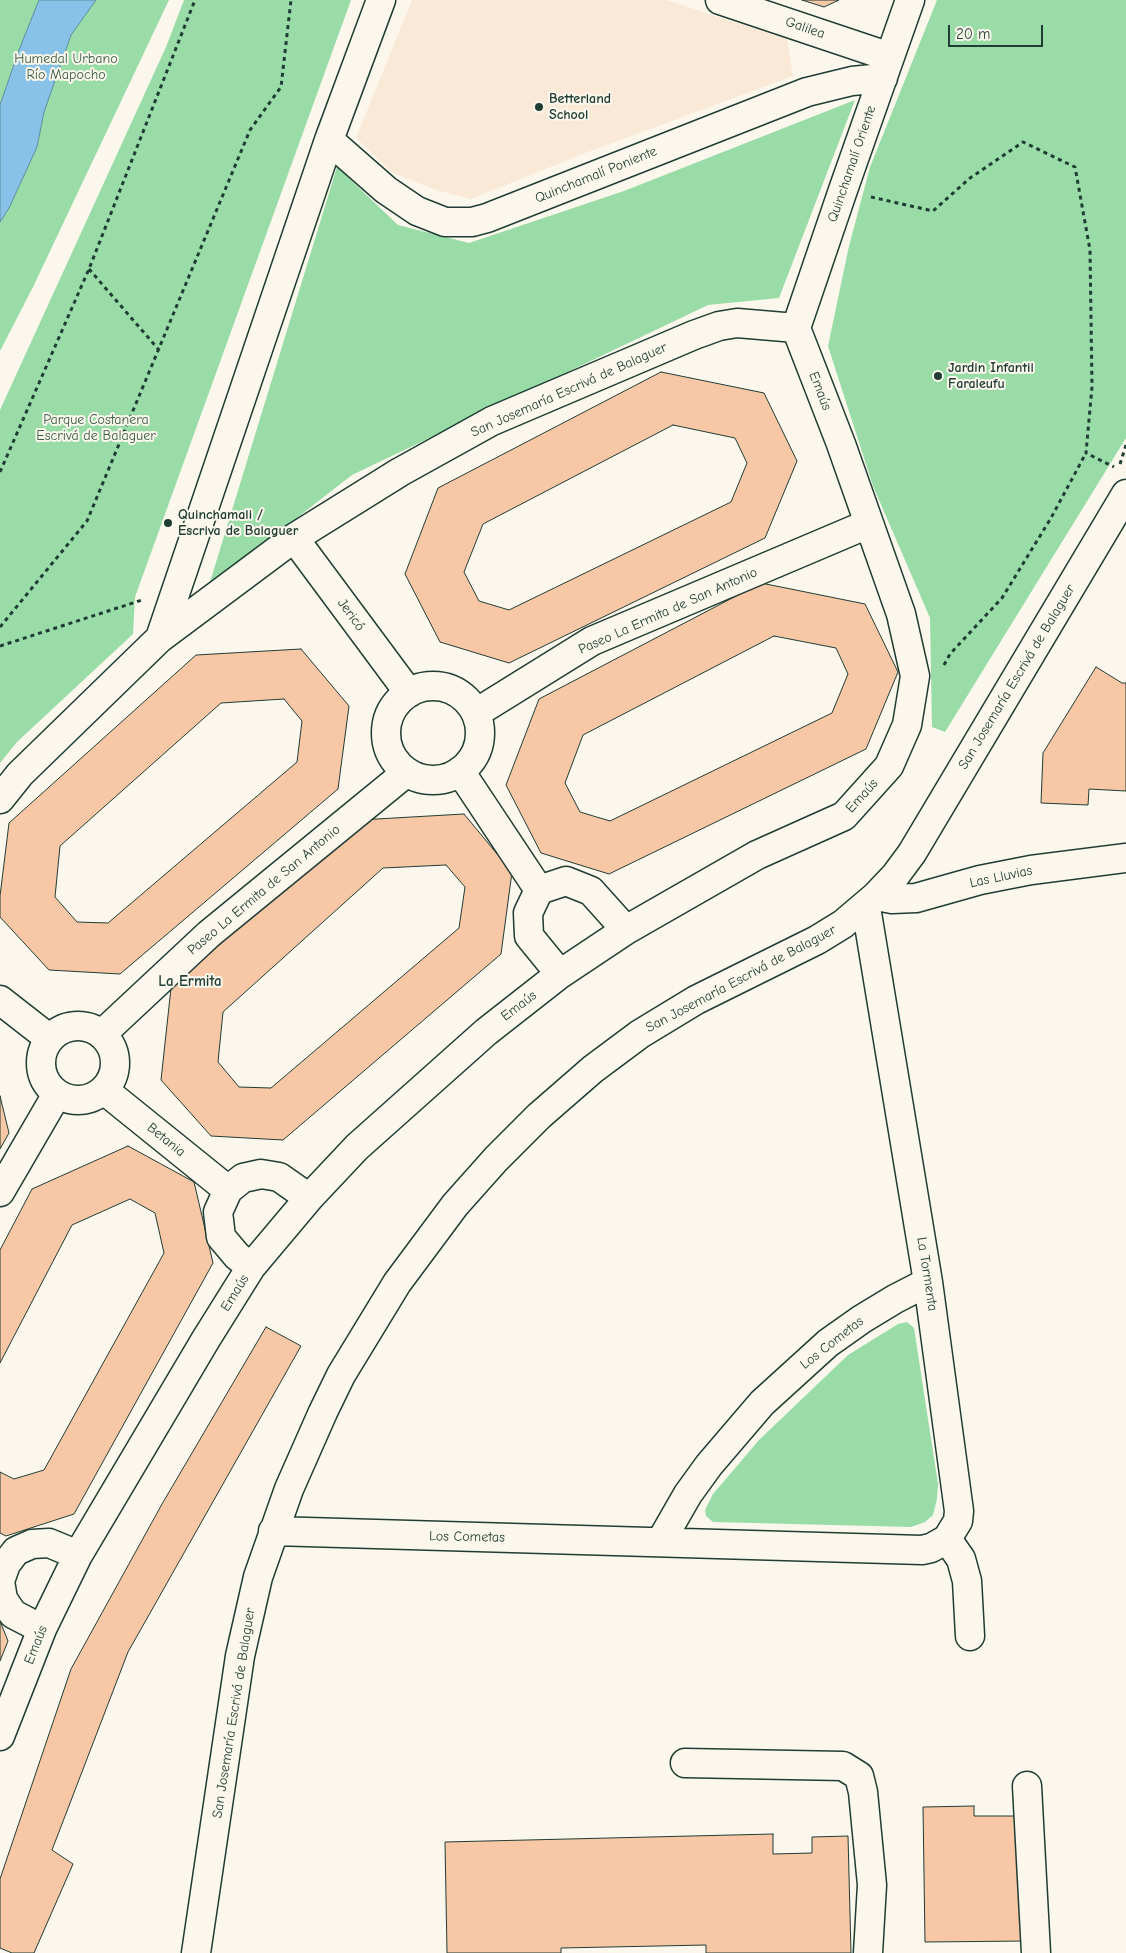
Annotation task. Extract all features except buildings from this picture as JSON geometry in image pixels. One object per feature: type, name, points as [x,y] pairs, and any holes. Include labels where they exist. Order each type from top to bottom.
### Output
[{"type":"street","name":"San Josemaría Escrivá de Balaguer","points":[[160,638],[329,140],[381,0]]},
{"type":"street","name":"Galilea","points":[[720,0],[886,68]]},
{"type":"street","name":"Quinchamalí Oriente","points":[[796,328],[910,0]]},
{"type":"street","name":"Quinchamalí Poniente","points":[[329,140],[386,190],[417,211],[445,222],[472,222],[487,218],[807,92],[852,81],[886,68]]},
{"type":"street","name":"San Josemaría Escrivá de Balaguer","points":[[0,800],[20,774],[160,638],[294,538],[400,472],[492,421],[718,326],[737,323],[796,328]]},
{"type":"street","name":"Emaús","points":[[0,1736],[42,1629],[78,1555],[206,1339],[251,1267],[309,1198],[357,1147],[486,1032],[560,974],[626,930],[757,855],[844,816],[889,766],[907,725],[915,676],[901,614],[841,444],[796,328]]},
{"type":"street","name":"San Josemaría Escrivá de Balaguer","points":[[196,1953],[240,1656],[258,1578],[288,1489],[319,1420],[368,1328],[397,1283],[455,1205],[496,1159],[539,1116],[592,1070],[640,1034],[696,1000],[817,940],[843,924],[871,901],[895,876],[912,853],[1126,494]]},
{"type":"street","name":"Paseo La Ermita de San Antonio","points":[[476,713],[592,641],[868,524]]},
{"type":"street","name":"Jericó","points":[[294,538],[408,693]]},
{"type":"street","points":[[423,686],[439,686],[454,690],[467,700],[476,713],[480,728],[478,745],[472,759],[460,771],[448,778],[434,780],[407,772],[396,761],[389,747],[386,732],[389,717],[397,703],[408,693],[423,686]]},
{"type":"street","points":[[460,771],[539,890]]},
{"type":"street","name":"Paseo La Ermita de San Antonio","points":[[102,1034],[209,934],[407,772]]},
{"type":"street","name":"Las Lluvias","points":[[871,901],[916,898],[980,880],[1031,870],[1126,858]]},
{"type":"street","points":[[560,974],[529,936],[528,913],[539,890],[566,881],[591,891],[626,930]]},
{"type":"street","name":"La Tormenta","points":[[871,901],[928,1282],[959,1511],[958,1521],[947,1539]]},
{"type":"street","points":[[0,1000],[50,1039]]},
{"type":"street","points":[[70,1027],[92,1028],[102,1034],[110,1044],[114,1055],[115,1068],[112,1080],[104,1090],[94,1097],[68,1100],[57,1094],[48,1086],[42,1074],[42,1055],[50,1039],[59,1031],[70,1027]]},
{"type":"street","name":"Betania","points":[[104,1090],[228,1190]]},
{"type":"street","points":[[0,1192],[57,1094]]},
{"type":"street","points":[[251,1267],[237,1256],[221,1237],[218,1212],[228,1190],[243,1178],[261,1174],[280,1177],[309,1198]]},
{"type":"street","name":"Los Cometas","points":[[661,1541],[688,1494],[709,1464],[769,1396],[834,1338],[886,1304],[928,1282]]},
{"type":"street","name":"Los Cometas","points":[[273,1532],[661,1541],[922,1550],[931,1548],[947,1539]]},
{"type":"street","points":[[947,1539],[960,1559],[967,1581],[970,1636]]},
{"type":"street","points":[[42,1629],[13,1614],[3,1599],[0,1581],[3,1563],[16,1551],[32,1544],[49,1543],[78,1555]]},
{"type":"street","points":[[685,1762],[843,1766],[859,1776],[863,1792],[872,1885],[868,1953]]},
{"type":"street","points":[[1027,1786],[1036,1953]]},
{"type":"path","points":[[0,472],[89,268],[195,0]]},
{"type":"path","points":[[0,627],[87,521],[250,130],[281,87],[291,0]]},
{"type":"path","points":[[843,190],[932,211],[970,178],[1023,142],[1075,167],[1090,250],[1092,387],[1086,453],[1051,518],[1002,598],[950,654],[941,670]]},
{"type":"path","points":[[89,268],[159,350]]},
{"type":"path","points":[[1086,453],[1118,469],[1126,445]]},
{"type":"path","points":[[0,646],[176,589]]},
{"type":"shaded area","name":"Betterland School","points":[[412,0],[666,0],[787,39],[793,76],[588,152],[471,199],[436,190],[393,173],[356,138]]},
{"type":"green space","name":"Humedal Urbano Río Mapocho","points":[[0,0],[169,0],[33,287],[0,351]]},
{"type":"green space","name":"Parque Costanera Escrivá de Balaguer","points":[[184,0],[351,0],[135,597],[133,634],[17,742],[0,763],[0,410],[166,47]]},
{"type":"green space","points":[[937,0],[1126,0],[1126,438],[945,732],[932,727],[930,618],[873,486],[828,346],[849,246],[870,167]]},
{"type":"green space","points":[[855,100],[779,298],[708,305],[352,475],[262,545],[210,582],[337,167],[398,225],[469,243],[624,191]]},
{"type":"green space","points":[[907,1322],[914,1328],[938,1484],[933,1515],[925,1522],[911,1527],[713,1522],[706,1516],[705,1510],[713,1494],[759,1440],[848,1355],[898,1324]]},
{"type":"water","points":[[39,0],[96,0],[71,35],[44,112],[37,147],[9,208],[0,222],[0,105]]},
{"type":"place","name":"Betterland School","points":[[539,107]]},
{"type":"place","name":"Jardin Infantil Faraleufu","points":[[938,376]]},
{"type":"place","name":"Quinchamali / Escriva de Balaguer","points":[[168,523]]},
{"type":"district","name":"La Ermita","points":[[190,982]]}]
